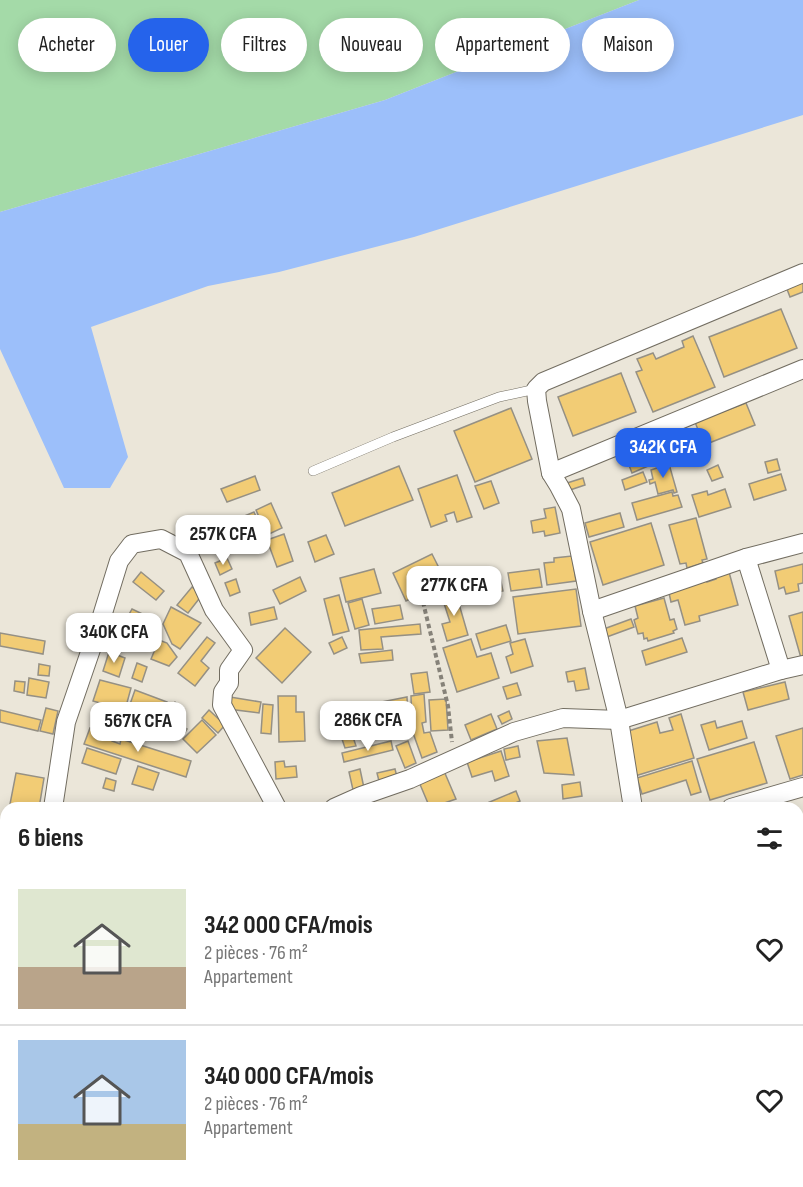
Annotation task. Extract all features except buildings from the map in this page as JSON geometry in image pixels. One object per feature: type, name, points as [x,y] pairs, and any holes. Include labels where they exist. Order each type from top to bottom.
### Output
[{"type":"street","points":[[632,802],[620,720],[592,611],[571,509],[551,473],[536,389],[543,382],[803,273]]},
{"type":"street","points":[[551,473],[803,369]]},
{"type":"street","points":[[54,802],[66,722],[119,561],[132,544],[161,539],[188,553],[214,610],[243,650],[229,670],[229,683],[223,692],[222,705],[274,802]]},
{"type":"street","points":[[592,611],[746,558],[803,543]]},
{"type":"street","points":[[746,558],[781,670]]},
{"type":"street","points":[[348,802],[410,779],[514,732],[563,718],[620,720],[803,665]]},
{"type":"street","points":[[752,802],[803,787]]},
{"type":"lane","points":[[313,471],[393,437],[499,398],[536,389]]},
{"type":"path","points":[[423,602],[448,706],[454,760]]},
{"type":"green space","points":[[0,0],[639,0],[593,18],[582,18],[582,22],[570,27],[570,18],[435,18],[435,72],[456,72],[385,100],[0,212]]},
{"type":"water","points":[[639,0],[803,0],[803,115],[414,237],[279,272],[208,286],[91,327],[128,457],[110,488],[64,488],[0,349],[0,212],[385,100],[456,72],[570,72],[570,27],[582,22],[582,72],[674,72],[674,18],[593,18]]}]
